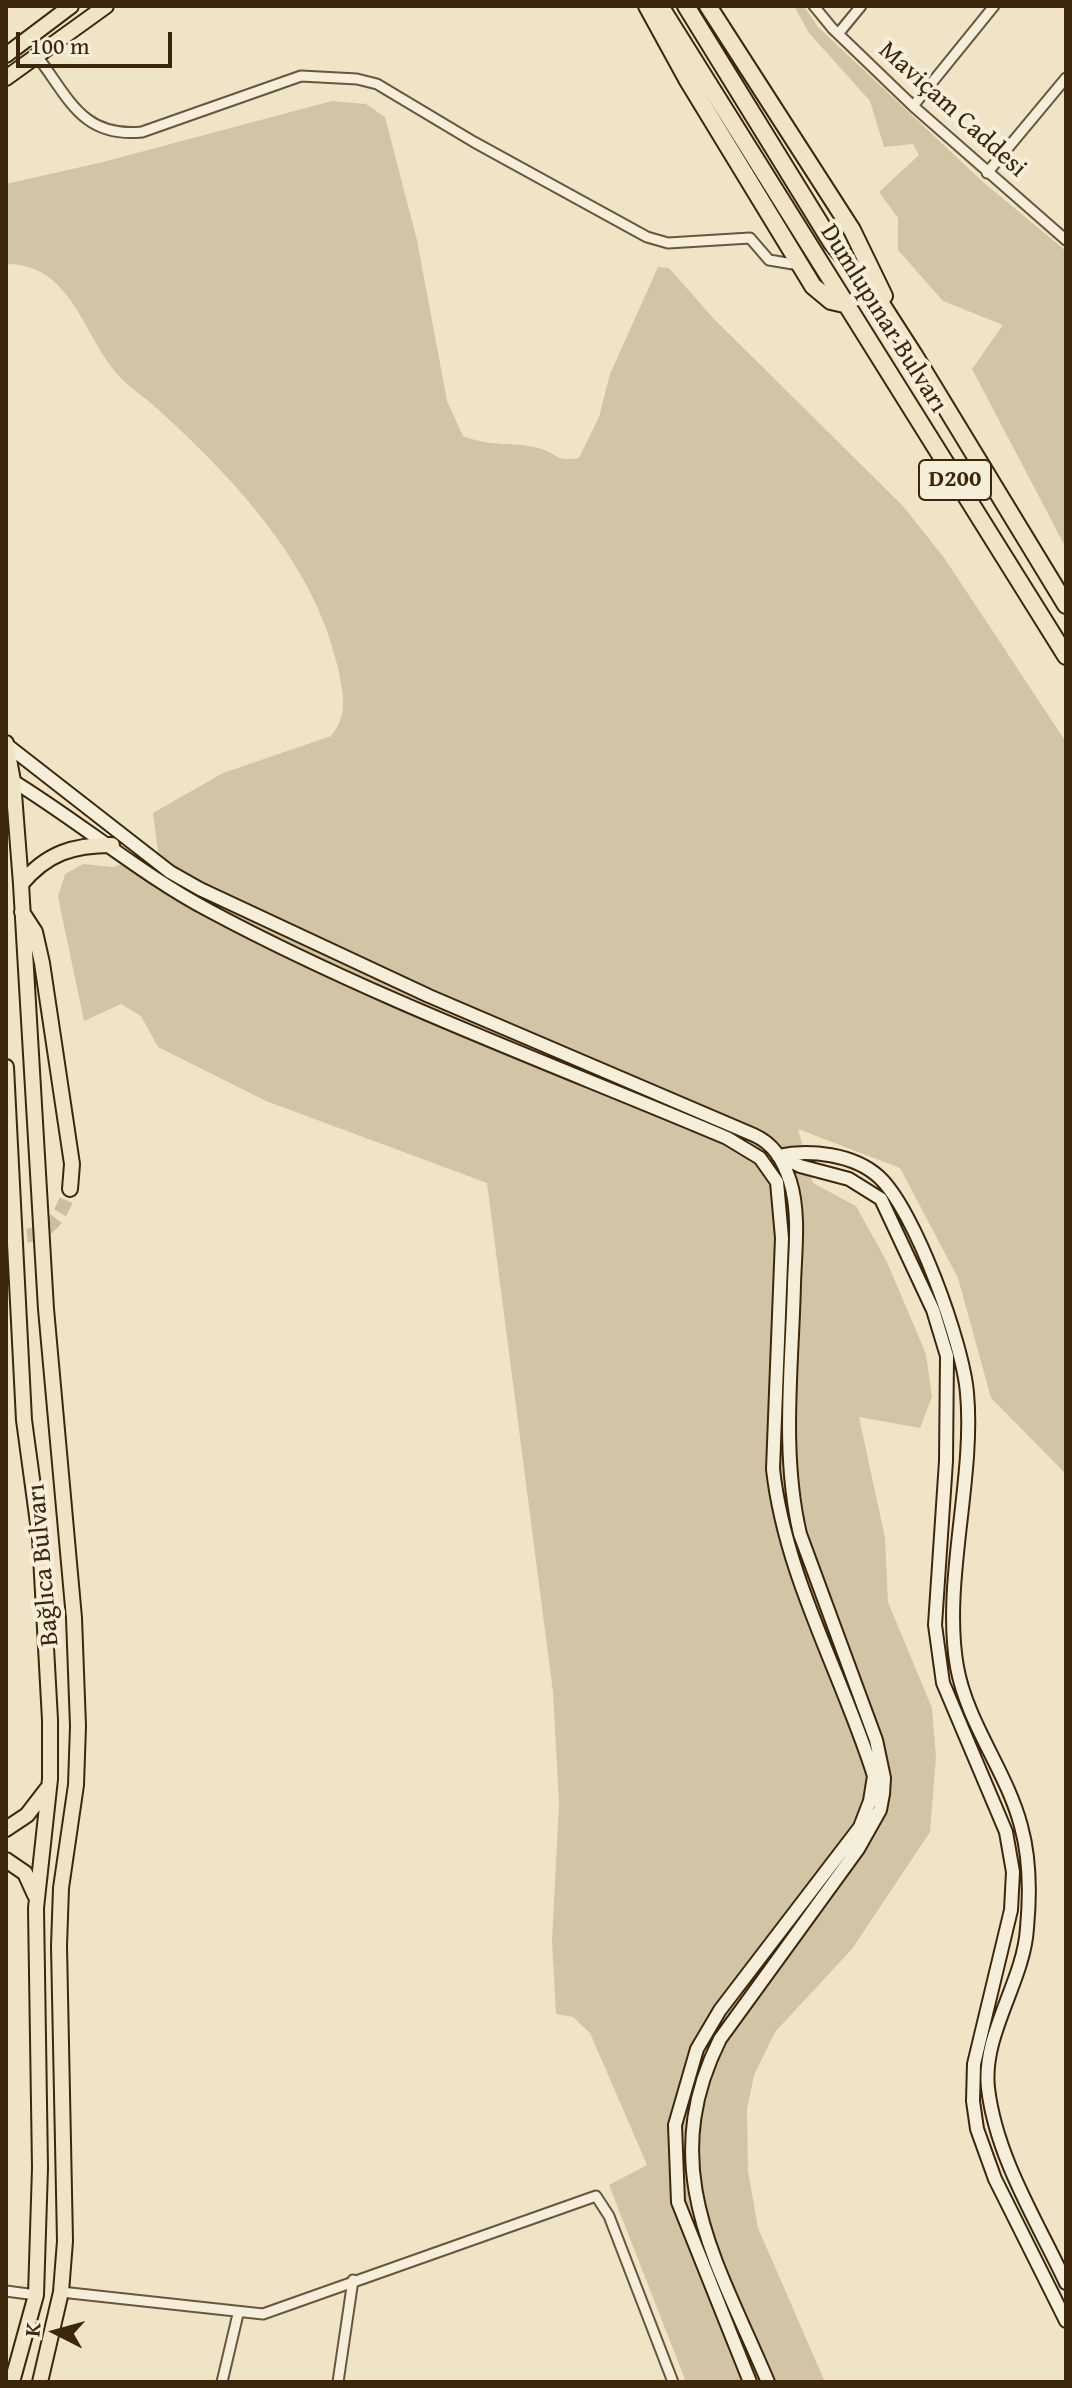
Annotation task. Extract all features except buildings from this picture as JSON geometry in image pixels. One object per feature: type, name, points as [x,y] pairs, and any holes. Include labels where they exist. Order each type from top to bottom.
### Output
[{"type":"highway","points":[[647,6],[687,79],[800,266],[822,295],[844,304]]},
{"type":"highway","name":"Dumlupınar Bulvarı","points":[[660,6],[1066,656]]},
{"type":"highway","name":"Dumlupınar Bulvarı","points":[[686,6],[832,243],[878,299],[914,355],[1066,605]]},
{"type":"highway","points":[[708,6],[852,230],[914,355]]},
{"type":"main road","points":[[6,55],[71,6]]},
{"type":"main road","points":[[6,78],[106,6]]},
{"type":"main road","name":"Bağlıca Bulvarı","points":[[6,744],[13,781],[21,884],[46,1309],[73,1603],[77,1685],[76,1785],[61,1888],[59,1946],[65,2241],[61,2292],[40,2382]]},
{"type":"main road","points":[[21,884],[34,868],[58,852],[84,845],[112,845]]},
{"type":"main road","points":[[22,912],[35,932],[42,963],[72,1164],[70,1189]]},
{"type":"main road","name":"Bağlıca Bulvarı","points":[[6,1067],[24,1420],[40,1538],[50,1720],[49,1785],[36,1908],[40,2168],[36,2295],[12,2382]]},
{"type":"main road","points":[[6,1293],[20,1332]]},
{"type":"main road","points":[[6,1829],[27,1815],[49,1785]]},
{"type":"main road","points":[[6,1860],[30,1880],[36,1908]]},
{"type":"street","name":"Maviçam Caddesi","points":[[814,6],[838,34],[913,106],[1066,240]]},
{"type":"street","points":[[838,34],[861,6]]},
{"type":"street","points":[[913,106],[994,6]]},
{"type":"street","points":[[37,56],[85,119],[99,129],[117,135],[142,132],[301,76],[330,75],[377,84],[474,142],[647,237],[668,243],[750,238],[769,260],[800,266]]},
{"type":"street","points":[[987,173],[1066,78]]},
{"type":"street","points":[[6,744],[170,872],[200,889],[429,996],[764,1139],[780,1156],[800,1166],[849,1179],[881,1199],[933,1310],[947,1356],[946,1461],[935,1625],[943,1683],[1006,1832],[1013,1872],[1011,1910],[974,2064],[973,2101],[977,2129],[995,2179],[1066,2321]]},
{"type":"street","points":[[13,781],[112,845],[175,892],[212,913],[436,1015],[727,1138],[760,1158],[777,1182],[782,1238],[773,1469],[776,1498],[797,1573],[874,1776],[870,1801],[860,1827],[720,2010],[697,2049],[684,2085],[675,2125],[678,2202],[750,2382]]},
{"type":"street","points":[[760,1158],[797,1151],[861,1164],[895,1194],[945,1305],[961,1351],[968,1396],[954,1623],[957,1668],[1021,1826],[1027,1865],[1027,1931],[994,2047],[988,2085],[1003,2151],[1066,2283]]},
{"type":"street","points":[[768,2382],[695,2197],[689,2144],[694,2105],[703,2073],[720,2039],[858,1849],[880,1810],[884,1778],[876,1740],[800,1534],[792,1501],[789,1461],[796,1231],[791,1183],[780,1156]]},
{"type":"street","points":[[61,2292],[238,2314],[263,2314],[596,2196],[609,2216],[673,2382]]},
{"type":"street","points":[[338,2382],[353,2280]]},
{"type":"street","points":[[6,2291],[36,2295]]},
{"type":"street","points":[[222,2382],[238,2314]]},
{"type":"shaded area","points":[[794,6],[804,6],[818,27],[982,181],[1066,251],[1066,548],[972,369],[1003,325],[943,301],[898,250],[898,218],[879,192],[919,155],[913,144],[884,147],[870,101],[809,33]]},
{"type":"shaded area","points":[[332,101],[366,104],[385,117],[417,240],[447,401],[463,436],[484,442],[538,448],[564,459],[579,458],[599,417],[610,374],[658,267],[669,268],[714,319],[903,506],[945,559],[1066,742],[1066,1474],[991,1398],[958,1278],[900,1168],[798,1129],[813,1183],[856,1206],[887,1262],[926,1354],[932,1397],[920,1428],[859,1417],[885,1538],[888,1602],[932,1708],[936,1757],[930,1832],[852,1949],[775,2032],[754,2075],[747,2109],[748,2171],[758,2228],[825,2382],[686,2382],[609,2185],[647,2165],[590,2033],[573,2017],[556,2014],[552,1941],[559,1803],[553,1692],[487,1183],[266,1101],[158,1047],[141,1016],[121,1004],[84,1021],[58,897],[65,874],[83,864],[113,867],[158,851],[153,813],[223,773],[331,736],[340,720],[343,695],[327,630],[292,560],[270,528],[218,467],[120,377],[62,289],[47,276],[29,267],[6,264],[6,184],[103,162]]},
{"type":"tunnel","points":[[6,1234],[31,1235],[48,1227],[61,1211],[70,1189]]}]
